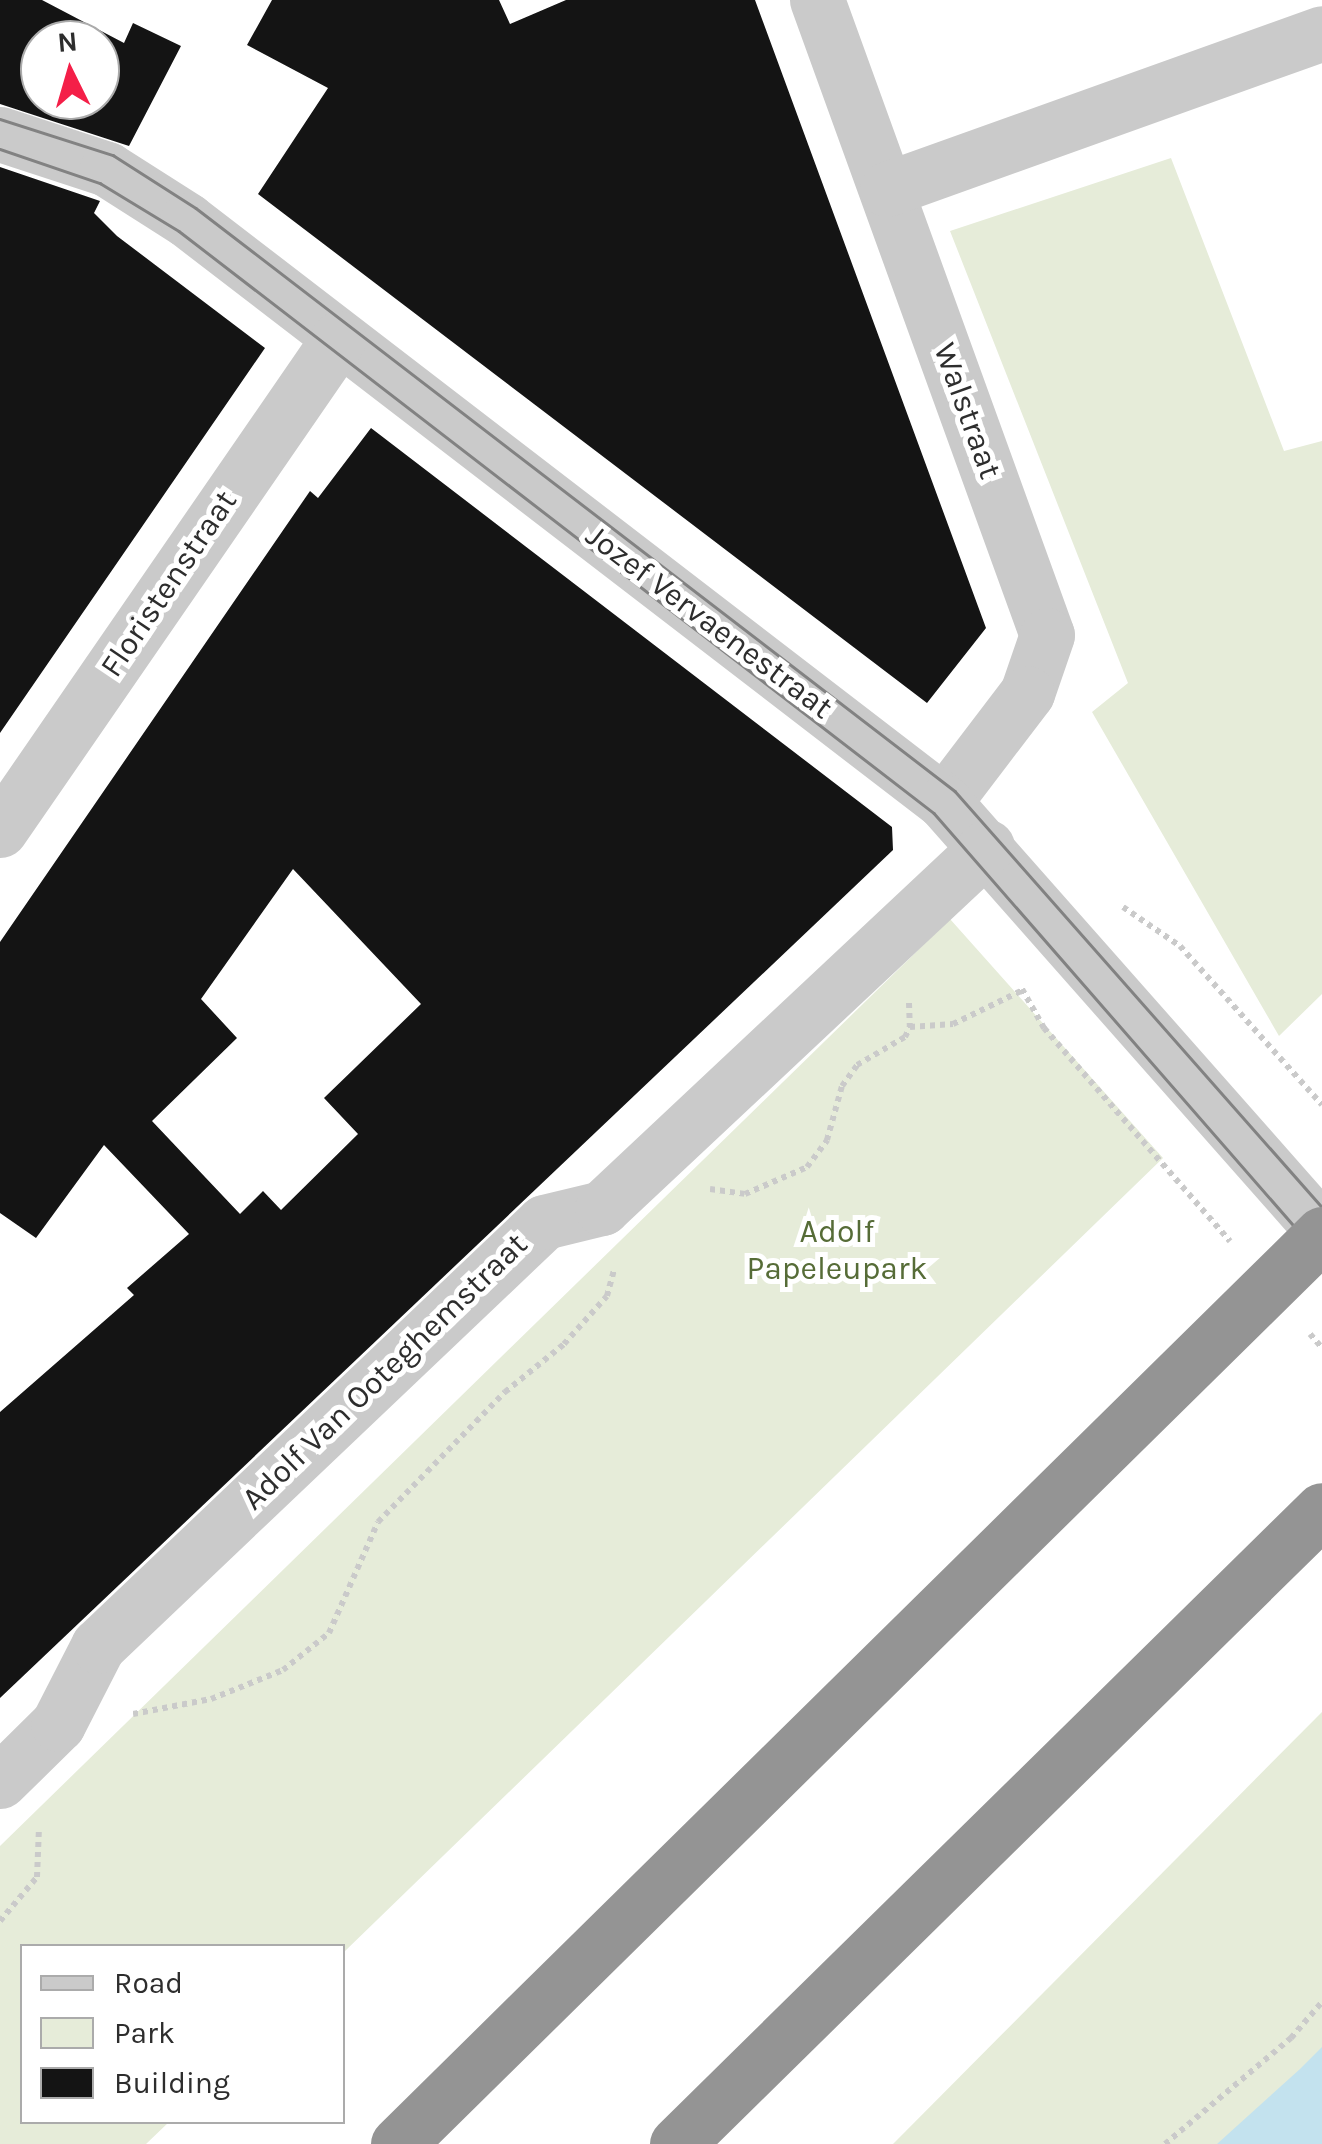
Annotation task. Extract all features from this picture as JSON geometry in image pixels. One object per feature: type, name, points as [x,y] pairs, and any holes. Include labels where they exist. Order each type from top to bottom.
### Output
[{"type":"highway","points":[[398,2144],[1322,1232]]},
{"type":"highway","points":[[678,2144],[1322,1510]]},
{"type":"street","name":"Walstraat","points":[[817,0],[1047,635],[1027,693],[944,802]]},
{"type":"street","points":[[887,189],[1312,23]]},
{"type":"street","name":"Jozef Vervaenestraat","points":[[0,134],[107,169],[187,220],[944,802],[988,847],[1322,1232]]},
{"type":"street","name":"Floristenstraat","points":[[0,830],[339,338]]},
{"type":"street","name":"Adolf Van Ooteghemstraat","points":[[26,1755],[98,1646],[530,1235],[544,1222],[602,1208],[988,847]]},
{"type":"path","points":[[1031,898],[1011,964],[1044,1028],[1232,1244]]},
{"type":"path","points":[[659,1155],[722,1195],[779,1182],[806,1166],[826,1140],[842,1086],[857,1065],[905,1037],[910,1027],[953,1024],[1022,990],[1114,903],[1180,946],[1322,1105]]},
{"type":"path","points":[[0,1921],[37,1878],[36,1789],[26,1755],[211,1699],[283,1670],[329,1632],[378,1522],[607,1296],[621,1240],[602,1208]]},
{"type":"path","points":[[1296,1318],[1322,1348]]},
{"type":"path","points":[[1165,2144],[1291,2038],[1322,2002]]},
{"type":"green space","points":[[1171,158],[1284,451],[1322,441],[1322,994],[1279,1036],[1092,712],[1128,683],[950,231]]},
{"type":"green space","name":"Adolf Papeleupark","points":[[950,919],[1163,1158],[345,1951],[345,1944],[20,1944],[20,2124],[167,2124],[146,2144],[0,2144],[0,1846]]},
{"type":"green space","points":[[1322,1712],[1322,2144],[893,2144]]},
{"type":"water","points":[[1322,2047],[1322,2144],[1217,2144],[1300,2069]]},
{"type":"building","points":[[0,0],[42,0],[80,20],[20,20],[20,111],[0,104]]},
{"type":"building","points":[[272,0],[499,0],[510,24],[566,0],[755,0],[986,628],[927,703],[258,194],[328,88],[247,45]]},
{"type":"building","points":[[133,23],[181,46],[129,146],[49,120],[120,120],[120,41],[124,43]]},
{"type":"building","points":[[0,167],[100,201],[94,213],[117,236],[265,348],[0,733]]},
{"type":"building","points":[[371,428],[892,827],[893,850],[0,1698],[0,1412],[134,1295],[127,1288],[189,1234],[104,1145],[36,1238],[0,1213],[0,942],[310,491],[318,498]],"holes":[[[293,869],[421,1004],[324,1098],[358,1134],[281,1210],[263,1191],[240,1214],[152,1121],[237,1038],[201,999]]]},
{"type":"tram line","points":[[0,119],[113,155],[196,208],[955,791],[1322,1207]]},
{"type":"tram line","points":[[0,149],[100,183],[179,231],[934,813],[1322,1258]]}]
